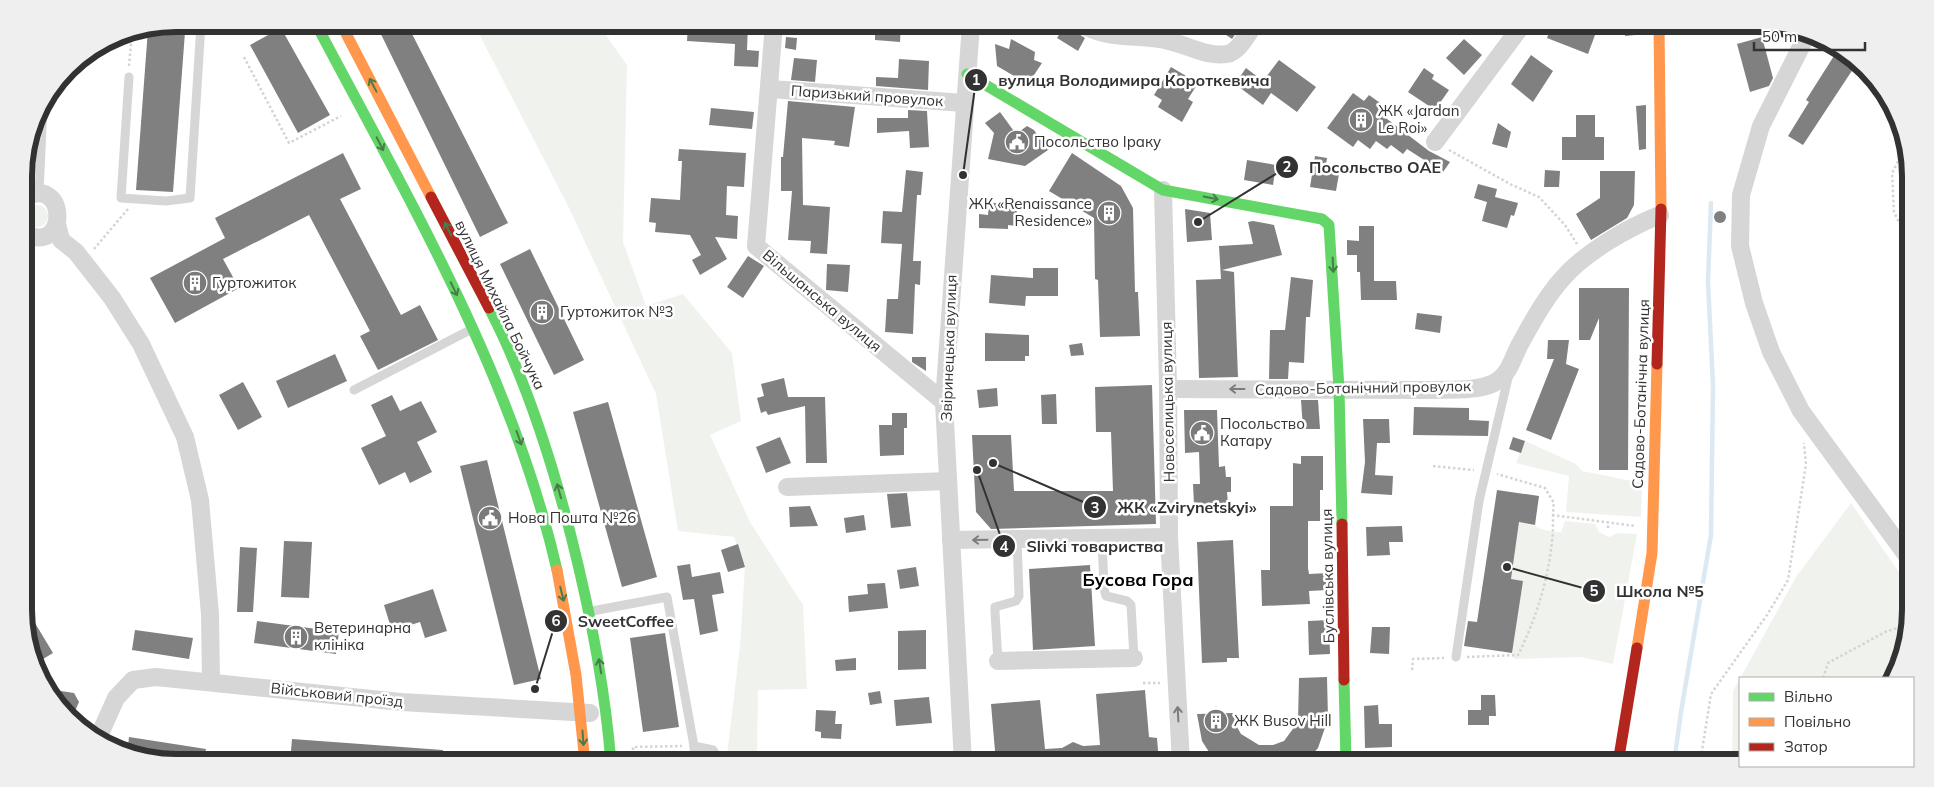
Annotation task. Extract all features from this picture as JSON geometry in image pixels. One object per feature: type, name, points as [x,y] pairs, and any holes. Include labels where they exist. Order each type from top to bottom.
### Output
[{"type":"street","points":[[320,32],[473,328],[511,416],[538,500],[567,616],[581,713],[584,754]]},
{"type":"street","name":"вулиця Михайла Бойчука","points":[[345,32],[489,310],[520,378],[544,442],[560,494],[590,611],[608,714],[610,754]]},
{"type":"street","name":"Вільшанська вулиця","points":[[774,32],[756,246],[944,402]]},
{"type":"street","name":"Звіринецька вулиця","points":[[963,754],[944,402],[970,32]]},
{"type":"street","points":[[1101,32],[1120,37],[1160,39],[1211,52],[1227,54],[1235,50],[1249,32]]},
{"type":"street","points":[[1435,142],[1517,32]]},
{"type":"street","name":"Садово-Ботанічна вулиця","points":[[1619,754],[1623,717],[1646,601],[1652,553],[1660,216],[1661,70],[1659,32]]},
{"type":"street","points":[[1804,40],[1761,126],[1741,195],[1740,246],[1754,303],[1771,352],[1801,411],[1902,549]]},
{"type":"street","points":[[967,74],[1163,190]]},
{"type":"street","name":"Паризький провулок","points":[[770,89],[964,103]]},
{"type":"street","name":"Буслівська вулиця","points":[[1163,190],[1326,222],[1332,234],[1339,389],[1346,754]]},
{"type":"street","name":"Новоселицька вулиця","points":[[1163,190],[1168,389],[1169,537],[1181,754]]},
{"type":"street","points":[[33,196],[46,196],[59,212],[57,224],[52,232],[33,234]]},
{"type":"street","points":[[1510,369],[1518,348],[1562,278],[1586,258],[1622,234],[1660,216]]},
{"type":"street","points":[[57,224],[61,240],[76,252],[87,256],[140,344],[185,437],[200,500],[210,614],[211,682]]},
{"type":"street","points":[[33,237],[87,256]]},
{"type":"street","name":"Садово-Ботанічний провулок","points":[[1168,389],[1466,389],[1494,382],[1510,369]]},
{"type":"street","points":[[787,487],[948,481]]},
{"type":"street","points":[[951,540],[1169,537]]},
{"type":"street","points":[[998,661],[1134,658]]},
{"type":"street","name":"Військовий проїзд","points":[[101,732],[116,698],[133,680],[156,677],[401,702],[608,714]]},
{"type":"lane","points":[[129,77],[121,198],[166,200],[190,198],[200,32]]},
{"type":"lane","points":[[1773,34],[1775,39]]},
{"type":"lane","points":[[33,188],[40,132]]},
{"type":"lane","points":[[354,390],[473,328]]},
{"type":"lane","points":[[1456,657],[1479,501],[1510,369]]},
{"type":"lane","points":[[1102,538],[1104,590],[1106,596],[1127,601],[1131,605],[1134,658]]},
{"type":"lane","points":[[998,661],[994,612],[995,607],[1016,601],[1019,596],[1017,539]]},
{"type":"lane","points":[[590,611],[667,597],[694,754]]},
{"type":"lane","points":[[694,746],[713,750],[715,754]]},
{"type":"path","points":[[129,77],[132,40]]},
{"type":"path","points":[[244,57],[289,143],[360,106]]},
{"type":"path","points":[[1435,142],[1538,198],[1564,225],[1586,258]]},
{"type":"path","points":[[1900,159],[1892,173],[1894,212],[1902,229]]},
{"type":"path","points":[[87,256],[137,199]]},
{"type":"path","points":[[1701,754],[1711,694],[1767,615],[1788,580],[1806,464],[1804,437]]},
{"type":"path","points":[[1412,670],[1413,660],[1518,655],[1530,631],[1541,600],[1553,539],[1552,515],[1554,503],[1545,488],[1487,472],[1433,466]]},
{"type":"path","points":[[1552,515],[1630,525]]},
{"type":"path","points":[[1608,522],[1608,528]]},
{"type":"path","points":[[1823,677],[1828,663],[1887,632],[1900,628]]},
{"type":"path","points":[[633,754],[633,747],[694,746]]},
{"type":"shaded area","points":[[478,32],[604,32],[627,65],[623,242],[646,306],[683,294],[732,353],[741,421],[710,435],[750,522],[803,605],[807,689],[758,690],[757,754],[727,754],[740,646],[745,567],[734,537],[678,531],[656,394],[569,208]]},
{"type":"shaded area","points":[[33,205],[41,205],[48,212],[48,220],[45,224],[41,227],[33,227]]},
{"type":"shaded area","points":[[1525,441],[1576,464],[1582,471],[1642,483],[1641,517],[1566,512],[1569,476],[1516,463]]},
{"type":"shaded area","points":[[1851,503],[1902,576],[1902,610],[1899,638],[1894,657],[1885,677],[1741,677],[1796,577]]},
{"type":"shaded area","points":[[1565,521],[1595,524],[1599,532],[1609,537],[1617,533],[1637,534],[1613,664],[1581,657],[1514,659],[1512,653],[1523,582],[1511,579],[1519,522],[1550,531],[1561,532]]},
{"type":"shaded area","points":[[1739,680],[1739,754],[1732,754],[1733,691]]},
{"type":"building","points":[[185,32],[173,192],[136,190],[148,35]]},
{"type":"building","points":[[274,32],[283,32],[330,115],[298,133],[250,45]]},
{"type":"building","points":[[380,32],[411,32],[508,223],[480,237]]},
{"type":"building","points":[[688,32],[748,32],[747,50],[759,51],[758,67],[734,66],[735,44],[687,41]]},
{"type":"building","points":[[875,32],[901,32],[900,42],[875,40]]},
{"type":"building","points":[[1061,32],[1076,32],[1085,38],[1078,51],[1057,38]]},
{"type":"building","points":[[1222,32],[1237,32],[1232,39]]},
{"type":"building","points":[[1549,32],[1587,32],[1595,35],[1588,54],[1547,38]]},
{"type":"building","points":[[1625,32],[1645,32],[1645,34],[1625,36]]},
{"type":"building","points":[[786,37],[797,38],[796,50],[785,48]]},
{"type":"building","points":[[1762,37],[1773,78],[1769,86],[1750,92],[1737,44]]},
{"type":"building","points":[[1011,39],[1035,52],[1034,60],[1042,63],[1028,84],[997,66],[995,44],[1009,49]]},
{"type":"building","points":[[1464,39],[1482,55],[1464,75],[1446,58]]},
{"type":"building","points":[[1531,55],[1553,71],[1533,102],[1511,84]]},
{"type":"building","points":[[1834,55],[1853,69],[1803,145],[1788,136],[1809,102],[1806,100]]},
{"type":"building","points":[[794,58],[817,60],[815,82],[791,80]]},
{"type":"building","points":[[899,59],[929,61],[928,90],[876,86],[876,77],[898,78]]},
{"type":"building","points":[[1279,60],[1316,87],[1297,112],[1271,93],[1263,105],[1235,84],[1246,68],[1263,81]]},
{"type":"building","points":[[1171,67],[1198,83],[1188,99],[1193,102],[1182,122],[1158,107],[1162,100],[1154,95]]},
{"type":"building","points":[[1424,68],[1434,75],[1432,79],[1449,90],[1435,110],[1408,92]]},
{"type":"building","name":"ЖК «Jardan Le Roi»","points":[[1353,93],[1364,101],[1369,95],[1383,105],[1378,112],[1429,151],[1450,162],[1443,172],[1407,149],[1403,154],[1391,145],[1387,149],[1376,141],[1370,149],[1358,140],[1353,147],[1327,128]]},
{"type":"building","points":[[788,101],[855,107],[849,147],[834,145],[835,141],[802,138],[803,205],[830,207],[827,254],[810,253],[811,241],[788,240],[792,191],[781,191],[781,157],[783,157]]},
{"type":"building","points":[[1646,105],[1646,149],[1639,150],[1636,106]]},
{"type":"building","points":[[711,108],[754,112],[752,129],[709,125]]},
{"type":"building","points":[[908,110],[927,111],[929,147],[910,148],[909,131],[877,133],[877,118],[908,118]]},
{"type":"building","name":"Посольство Іраку","points":[[1000,112],[1016,134],[1027,126],[1034,130],[1048,150],[1025,166],[988,159],[994,133],[985,123]]},
{"type":"building","points":[[1576,115],[1595,115],[1595,137],[1604,137],[1604,160],[1562,160],[1562,137],[1576,137]]},
{"type":"building","points":[[1498,123],[1511,132],[1507,148],[1492,144]]},
{"type":"building","points":[[679,149],[746,153],[744,187],[727,186],[726,215],[738,216],[737,239],[715,237],[727,259],[700,275],[692,260],[701,255],[690,235],[655,232],[656,223],[649,222],[651,198],[680,200],[682,161],[678,161]]},
{"type":"building","points":[[343,153],[361,189],[340,199],[401,315],[420,305],[438,340],[378,370],[360,336],[370,331],[309,215],[223,259],[239,288],[175,323],[150,278],[225,238],[215,218]]},
{"type":"building","name":"ЖК «Renaissance Residence»","points":[[1072,153],[1121,186],[1133,208],[1135,292],[1138,292],[1140,336],[1100,337],[1098,280],[1095,279],[1094,218],[1049,191]]},
{"type":"building","points":[[1315,156],[1327,158],[1326,165],[1340,168],[1336,191],[1310,187]]},
{"type":"building","points":[[1247,160],[1276,165],[1273,185],[1244,180]]},
{"type":"building","points":[[906,170],[923,172],[921,195],[917,195],[913,261],[921,261],[920,285],[915,284],[913,334],[885,332],[887,299],[898,299],[902,244],[881,243],[883,211],[902,212]]},
{"type":"building","points":[[1545,170],[1560,171],[1559,187],[1544,187]]},
{"type":"building","points":[[1600,171],[1635,171],[1634,205],[1627,218],[1591,240],[1576,214],[1600,198]]},
{"type":"building","points":[[1478,184],[1497,189],[1495,197],[1518,203],[1514,216],[1511,215],[1507,228],[1482,221],[1487,202],[1474,198]]},
{"type":"building","points":[[989,203],[1000,203],[1000,208],[1017,209],[1016,226],[1008,225],[1008,229],[979,228],[979,214],[988,215]]},
{"type":"building","points":[[1185,209],[1210,213],[1212,240],[1187,242]]},
{"type":"building","points":[[1722,211],[1725,212],[1725,222],[1718,223],[1715,222],[1714,215],[1715,212]]},
{"type":"building","points":[[1253,221],[1274,225],[1282,255],[1222,270],[1234,272],[1238,377],[1199,378],[1196,280],[1221,279],[1219,246],[1253,244],[1248,222]]},
{"type":"building","points":[[1359,226],[1374,226],[1374,281],[1396,281],[1397,300],[1361,300],[1360,272],[1357,272],[1357,255],[1347,255],[1347,240],[1359,241]]},
{"type":"building","name":"Гуртожиток №3","points":[[530,249],[584,360],[554,375],[500,264]]},
{"type":"building","points":[[748,256],[764,266],[743,298],[727,287]]},
{"type":"building","points":[[827,264],[850,265],[848,292],[826,290]]},
{"type":"building","points":[[1033,268],[1058,268],[1058,296],[1026,296],[1025,306],[989,303],[991,275],[1033,278]]},
{"type":"building","points":[[1291,277],[1313,280],[1310,317],[1306,317],[1304,363],[1289,362],[1288,379],[1269,379],[1270,330],[1285,330]]},
{"type":"building","points":[[1579,288],[1629,288],[1628,470],[1599,470],[1599,318],[1590,340],[1579,340]]},
{"type":"building","points":[[1417,313],[1442,316],[1440,333],[1415,329]]},
{"type":"building","points":[[985,333],[1029,335],[1029,356],[1025,356],[1025,361],[985,361]]},
{"type":"building","points":[[1548,340],[1569,340],[1566,364],[1579,369],[1551,440],[1526,430],[1554,359],[1547,359]]},
{"type":"building","points":[[1082,343],[1084,355],[1071,356],[1069,345]]},
{"type":"building","points":[[335,354],[347,381],[288,408],[276,381]]},
{"type":"building","points":[[912,357],[926,357],[926,371],[912,362]]},
{"type":"building","points":[[784,378],[788,397],[825,397],[827,463],[806,463],[805,406],[768,415],[766,411],[761,413],[757,398],[764,396],[761,384]]},
{"type":"building","points":[[243,382],[262,417],[238,430],[219,395]]},
{"type":"building","points":[[1152,385],[1156,524],[991,529],[976,512],[972,435],[1011,435],[1014,491],[1113,491],[1111,432],[1096,432],[1095,387]]},
{"type":"building","points":[[997,388],[998,406],[979,408],[977,390]]},
{"type":"building","points":[[1056,394],[1057,424],[1042,424],[1041,395]]},
{"type":"building","points":[[392,395],[400,411],[421,401],[437,432],[417,442],[432,472],[410,483],[405,472],[379,485],[361,448],[386,436],[371,405]]},
{"type":"building","points":[[1301,400],[1318,400],[1320,429],[1303,429]]},
{"type":"building","points":[[608,402],[657,577],[622,587],[573,412]]},
{"type":"building","points":[[1414,407],[1469,408],[1469,420],[1489,421],[1488,436],[1413,435]]},
{"type":"building","points":[[1184,410],[1217,410],[1219,467],[1225,466],[1226,477],[1231,477],[1231,492],[1227,492],[1228,503],[1194,505],[1193,484],[1200,484],[1199,452],[1185,453]]},
{"type":"building","points":[[892,413],[907,413],[907,428],[904,428],[904,455],[880,456],[879,425],[892,425]]},
{"type":"building","points":[[1363,419],[1389,419],[1390,443],[1377,443],[1375,475],[1393,476],[1392,495],[1361,493],[1365,462]]},
{"type":"building","points":[[780,437],[791,463],[766,473],[756,447]]},
{"type":"building","points":[[1513,437],[1525,441],[1521,453],[1509,449]]},
{"type":"building","points":[[1301,456],[1323,456],[1323,490],[1320,490],[1320,521],[1308,521],[1308,568],[1309,574],[1328,573],[1328,590],[1309,591],[1310,604],[1262,606],[1261,570],[1270,570],[1270,506],[1293,506],[1293,463],[1301,464]]},
{"type":"building","points":[[487,460],[541,679],[514,685],[460,466]]},
{"type":"building","points":[[1497,490],[1539,496],[1535,525],[1519,522],[1511,579],[1523,581],[1512,653],[1464,646],[1468,621],[1477,622]]},
{"type":"building","points":[[907,493],[911,526],[891,528],[887,494]]},
{"type":"building","points":[[810,506],[818,526],[790,527],[789,507]]},
{"type":"building","points":[[864,515],[866,530],[846,533],[844,518]]},
{"type":"building","points":[[1402,526],[1403,542],[1389,542],[1390,555],[1367,556],[1366,527]]},
{"type":"building","points":[[1233,540],[1239,658],[1227,658],[1227,662],[1202,663],[1197,542]]},
{"type":"building","points":[[284,541],[312,542],[309,598],[281,597]]},
{"type":"building","points":[[738,544],[745,567],[728,572],[721,550]]},
{"type":"building","points":[[240,547],[257,548],[253,612],[237,612]]},
{"type":"building","points":[[690,564],[692,577],[720,572],[724,593],[712,595],[718,631],[700,635],[694,599],[683,600],[677,566]]},
{"type":"building","points":[[1090,565],[1095,646],[1033,650],[1029,569]]},
{"type":"building","points":[[916,567],[919,586],[900,589],[897,570]]},
{"type":"building","points":[[885,583],[888,608],[849,612],[848,596],[868,594],[867,584]]},
{"type":"building","points":[[433,589],[447,631],[425,638],[420,622],[392,631],[384,605]]},
{"type":"building","points":[[33,620],[53,653],[41,660],[35,638]]},
{"type":"building","points":[[1329,620],[1330,654],[1309,655],[1308,621]]},
{"type":"building","name":"Ветеринарна клініка","points":[[257,621],[339,632],[336,654],[254,643]]},
{"type":"building","points":[[1372,627],[1390,627],[1389,654],[1370,653]]},
{"type":"building","points":[[135,630],[193,638],[189,659],[132,650]]},
{"type":"building","points":[[926,630],[926,669],[898,670],[898,631]]},
{"type":"building","points":[[665,633],[679,727],[643,732],[630,638]]},
{"type":"building","points":[[856,658],[856,670],[836,671],[835,660]]},
{"type":"building","name":"ЖК Busov Hill","points":[[1327,677],[1328,719],[1318,748],[1313,754],[1211,754],[1209,752],[1202,741],[1197,714],[1233,713],[1241,734],[1259,745],[1273,745],[1284,741],[1298,722],[1299,678]]},
{"type":"building","points":[[1145,690],[1149,737],[1157,738],[1158,754],[988,754],[995,751],[991,704],[1040,700],[1045,749],[1062,748],[1073,742],[1083,746],[1100,745],[1096,694]]},
{"type":"building","points":[[61,691],[74,693],[79,702],[75,712],[68,705],[59,693]]},
{"type":"building","points":[[880,691],[882,703],[870,705],[868,693]]},
{"type":"building","points":[[1481,695],[1495,695],[1496,716],[1489,716],[1489,725],[1468,725],[1468,710],[1481,710]]},
{"type":"building","points":[[929,697],[932,723],[896,726],[894,700]]},
{"type":"building","points":[[1378,705],[1379,724],[1392,724],[1392,747],[1365,748],[1364,706]]},
{"type":"building","points":[[816,710],[836,711],[835,724],[842,724],[841,739],[821,738],[821,732],[815,731]]},
{"type":"building","points":[[129,737],[206,749],[205,754],[177,754],[149,752],[128,746]]},
{"type":"building","points":[[292,739],[443,750],[443,754],[291,754]]},
{"type":"building","points":[[688,751],[688,754],[649,754],[649,752]]},
{"type":"building","points":[[1483,751],[1499,751],[1499,754],[1483,754]]},
{"type":"waterway","points":[[1675,754],[1711,535],[1713,385],[1708,282],[1711,203]]},
{"type":"traffic: fast","points":[[320,32],[421,222],[485,358],[513,427],[538,497],[557,570]]},
{"type":"traffic: fast","points":[[967,74],[1163,190],[1322,219],[1329,225],[1339,389],[1342,524]]},
{"type":"traffic: fast","points":[[489,308],[526,391],[546,448],[571,536],[596,649],[610,754]]},
{"type":"traffic: fast","points":[[1344,680],[1346,754]]},
{"type":"traffic: slow","points":[[345,32],[431,197]]},
{"type":"traffic: slow","points":[[1659,32],[1661,209]]},
{"type":"traffic: slow","points":[[1637,648],[1652,553],[1657,364]]},
{"type":"traffic: slow","points":[[557,570],[576,675],[584,754]]},
{"type":"traffic: jam","points":[[431,197],[489,308]]},
{"type":"traffic: jam","points":[[1657,364],[1661,209]]},
{"type":"traffic: jam","points":[[1342,524],[1344,680]]},
{"type":"traffic: jam","points":[[1619,754],[1637,648]]},
{"type":"place","name":"ЖК «Jardan Le Roi»","points":[[1361,120]]},
{"type":"place","name":"Посольство Іраку","points":[[1017,142]]},
{"type":"place","name":"вулиця Володимира Короткевича","points":[[963,175]]},
{"type":"place","name":"ЖК «Renaissance Residence»","points":[[1109,213]]},
{"type":"place","name":"Посольство ОАЕ","points":[[1198,222]]},
{"type":"place","name":"Гуртожиток","points":[[195,283]]},
{"type":"place","name":"Гуртожиток №3","points":[[542,312]]},
{"type":"place","name":"Посольство Катару","points":[[1202,433]]},
{"type":"place","name":"ЖК «Zvirynetskyi»","points":[[993,463]]},
{"type":"place","name":"Slivki товариства","points":[[977,470]]},
{"type":"place","name":"Нова Пошта №26","points":[[490,518]]},
{"type":"place","name":"Школа №5","points":[[1507,567]]},
{"type":"place","name":"Ветеринарна клініка","points":[[296,637]]},
{"type":"place","name":"SweetCoffee","points":[[535,689]]},
{"type":"place","name":"ЖК Busov Hill","points":[[1216,721]]},
{"type":"district","name":"Бусова Гора","points":[[1138,580]]}]
